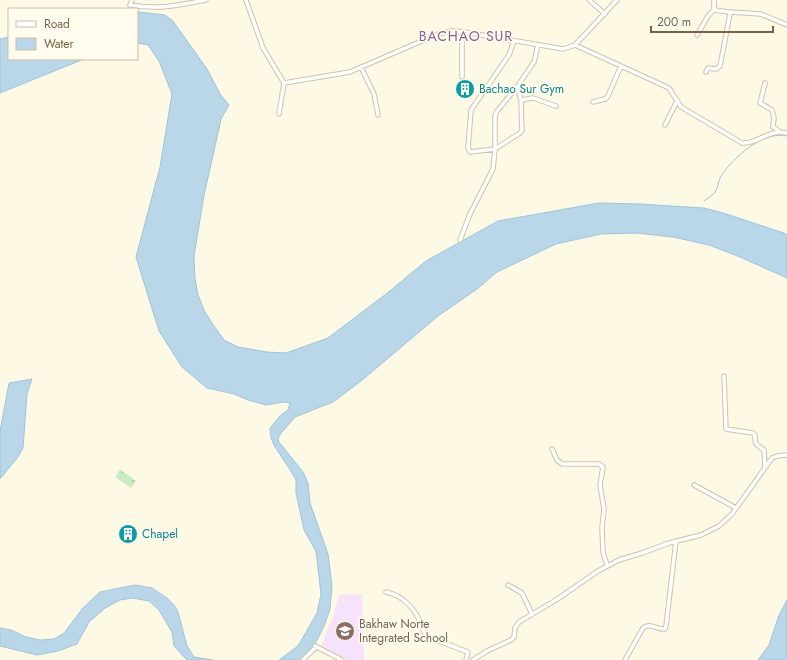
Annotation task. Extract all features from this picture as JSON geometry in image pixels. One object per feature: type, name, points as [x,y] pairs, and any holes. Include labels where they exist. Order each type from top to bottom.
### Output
[{"type":"street","points":[[132,0],[130,5],[152,8],[176,6],[206,0]]},
{"type":"street","points":[[246,0],[263,48],[284,83],[279,114]]},
{"type":"street","points":[[589,0],[605,14]]},
{"type":"street","points":[[284,83],[350,72],[438,34],[462,31],[562,49],[575,45],[617,0]]},
{"type":"street","points":[[697,35],[708,16],[714,10],[714,0]]},
{"type":"street","points":[[714,10],[761,14],[787,25]]},
{"type":"street","points":[[706,72],[708,68],[716,69],[720,66],[730,12]]},
{"type":"street","points":[[462,31],[462,76]]},
{"type":"street","points":[[514,41],[510,55],[471,110],[470,152],[495,150],[520,133],[522,130],[521,100],[517,87]]},
{"type":"street","points":[[460,240],[470,214],[493,169],[495,150],[494,116],[517,87],[534,62],[538,45]]},
{"type":"street","points":[[575,45],[669,88],[681,107],[742,143],[748,143],[772,132],[780,131]]},
{"type":"street","points":[[593,102],[604,99],[608,96],[621,66]]},
{"type":"street","points":[[361,67],[374,94],[378,115]]},
{"type":"street","points":[[765,83],[760,103],[772,110],[774,118],[773,127],[787,133]]},
{"type":"street","points":[[521,100],[533,98],[556,106]]},
{"type":"street","points":[[665,125],[677,101]]},
{"type":"street","points":[[724,376],[726,428],[753,433],[755,435],[756,445],[764,450],[765,468]]},
{"type":"street","points":[[552,449],[557,460],[562,464],[599,464],[604,467],[600,485],[604,509],[602,528],[603,552],[607,566]]},
{"type":"street","points":[[473,660],[487,651],[511,640],[514,637],[516,625],[607,566],[619,560],[668,543],[709,532],[728,519],[772,458],[787,455]]},
{"type":"street","points":[[694,485],[736,508]]},
{"type":"street","points":[[625,660],[643,628],[649,625],[661,630],[665,629],[676,541]]},
{"type":"street","points":[[508,584],[522,593],[532,614]]},
{"type":"street","points":[[386,592],[394,593],[413,609],[426,636],[468,652],[466,660]]},
{"type":"street","points":[[303,660],[316,647],[342,660]]},
{"type":"shaded area","name":"Bakhaw Norte Integrated School","points":[[362,594],[364,660],[348,660],[321,646],[333,617],[339,595]]},
{"type":"green space","points":[[120,469],[136,481],[131,488],[115,477]]},
{"type":"water","points":[[138,12],[165,15],[173,21],[207,69],[220,94],[229,105],[221,119],[204,195],[194,256],[195,279],[198,295],[205,312],[224,340],[238,347],[267,352],[286,353],[328,338],[386,294],[426,261],[498,221],[599,203],[704,208],[784,233],[787,235],[787,278],[709,245],[673,237],[636,233],[601,234],[556,244],[497,272],[477,289],[438,316],[361,381],[333,402],[295,417],[278,438],[279,442],[303,472],[308,483],[310,503],[328,554],[332,586],[330,609],[315,644],[300,660],[279,660],[298,646],[317,613],[321,594],[316,551],[304,530],[296,493],[296,480],[271,438],[270,428],[280,416],[288,410],[290,403],[284,402],[266,405],[234,394],[207,388],[182,367],[159,331],[136,257],[160,167],[172,94],[159,61],[148,45],[138,43]]},
{"type":"water","points":[[8,37],[8,60],[82,60],[0,93],[0,39]]},
{"type":"water","points":[[32,379],[27,394],[23,448],[18,457],[0,479],[0,431],[9,383]]},
{"type":"water","points":[[135,585],[152,588],[167,598],[178,612],[187,646],[194,657],[213,660],[187,660],[174,646],[172,632],[159,610],[149,601],[133,598],[120,600],[105,608],[89,622],[77,644],[58,651],[37,655],[0,646],[0,628],[11,630],[26,637],[40,640],[54,639],[64,633],[83,608],[100,592]]},
{"type":"water","points":[[787,600],[787,660],[758,660],[769,645],[779,615]]},
{"type":"waterway","points":[[704,201],[716,191],[720,178],[726,169],[741,154],[759,141],[768,137],[778,135],[787,136]]},
{"type":"place","name":"Bachao Sur Gym","points":[[465,89]]},
{"type":"place","name":"Chapel","points":[[128,534]]},
{"type":"place","name":"Bakhaw Norte Integrated School","points":[[345,631]]},
{"type":"district","name":"BACHAO SUR","points":[[466,36]]}]
